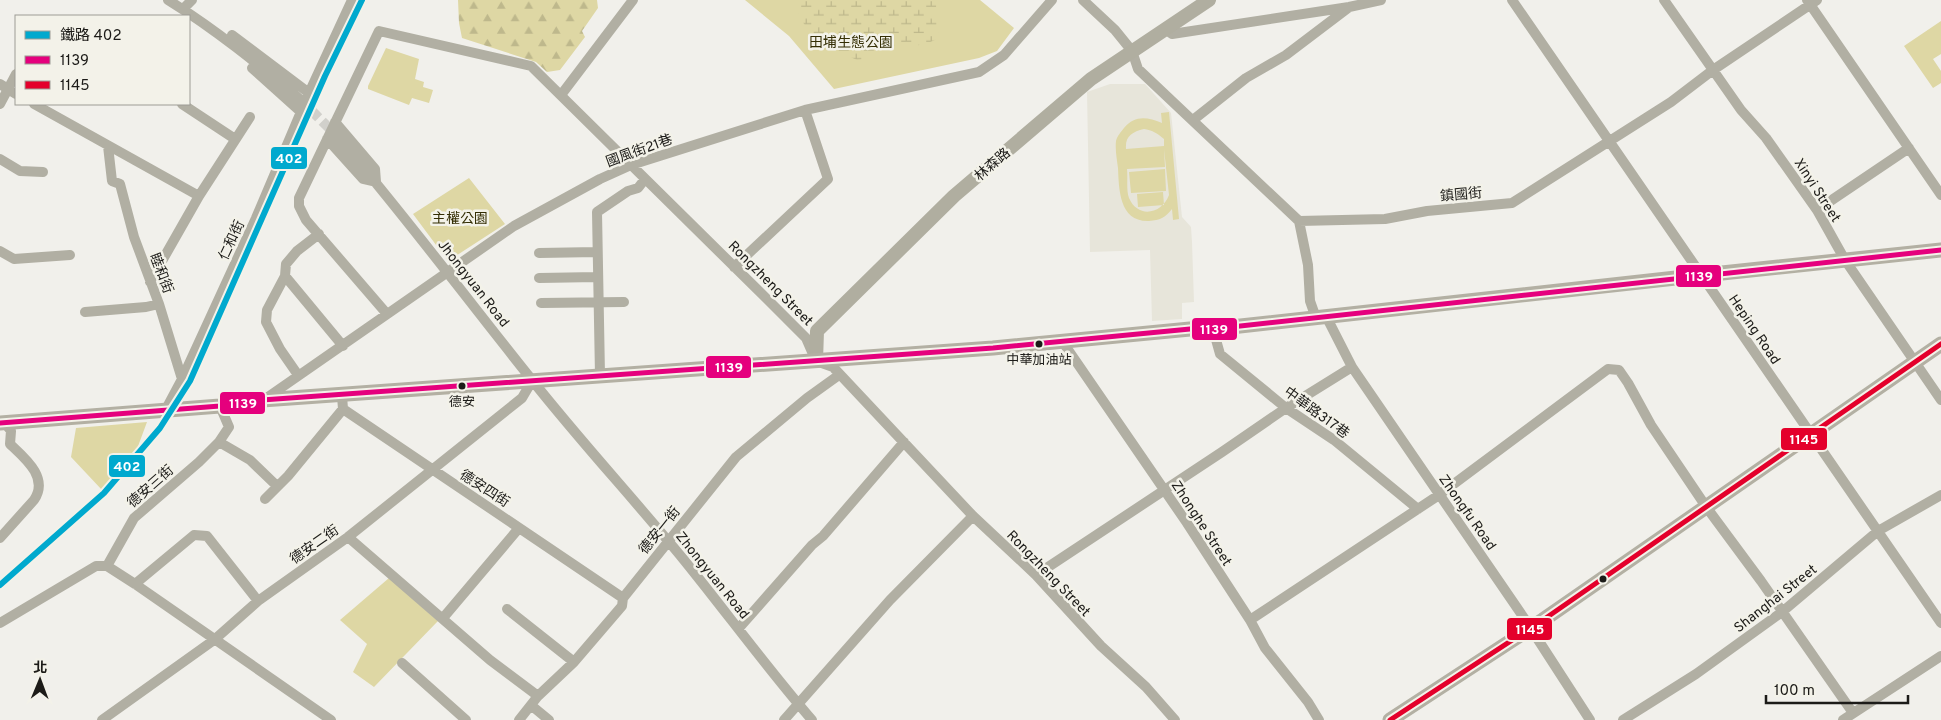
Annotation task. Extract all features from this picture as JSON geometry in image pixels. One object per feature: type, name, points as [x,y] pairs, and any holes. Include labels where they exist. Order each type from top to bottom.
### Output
[{"type":"main road","points":[[2,422],[220,406],[262,400],[342,402],[600,375],[816,361],[1190,329],[1213,329],[1941,250]]},
{"type":"main road","points":[[1390,720],[1531,629],[1941,344]]},
{"type":"street","points":[[168,0],[200,20],[305,96]]},
{"type":"street","points":[[183,9],[192,0]]},
{"type":"street","name":"仁和街","points":[[182,379],[256,218],[301,112],[305,96],[352,0]]},
{"type":"street","points":[[561,95],[633,0]]},
{"type":"street","name":"國風街21巷","points":[[262,400],[343,346],[514,226],[566,197],[632,165],[805,110],[979,72],[1004,55],[1052,0]]},
{"type":"street","points":[[1083,0],[1115,30],[1132,52],[1138,70],[1300,221],[1308,265],[1310,301],[1321,318]]},
{"type":"street","points":[[1165,29],[1172,34],[1349,7],[1381,0]]},
{"type":"street","name":"Heping Road","points":[[1512,0],[1608,142],[1702,275],[1810,436],[1941,623]]},
{"type":"street","name":"Xinyi Street","points":[[1664,0],[1741,110],[1766,138],[1817,210],[1845,260],[1941,400]]},
{"type":"street","name":"林森路","points":[[816,361],[817,331],[954,196],[1091,79],[1201,2]]},
{"type":"street","points":[[1811,2],[1941,195]]},
{"type":"street","name":"鎮國街","points":[[1300,221],[1386,219],[1427,212],[1512,204],[1671,102],[1713,70],[1811,2]]},
{"type":"street","points":[[1193,120],[1246,78],[1286,55],[1349,7]]},
{"type":"street","points":[[200,20],[301,112]]},
{"type":"street","name":"Rongzheng Street","points":[[387,314],[319,234],[302,213],[299,206],[299,198],[331,136],[335,122],[379,31],[531,66],[806,338],[816,361],[832,367],[973,516],[1036,576],[1101,646],[1146,687],[1176,720]]},
{"type":"street","points":[[0,104],[15,76]]},
{"type":"street","points":[[36,105],[199,196]]},
{"type":"street","points":[[184,105],[235,139]]},
{"type":"street","points":[[734,267],[828,179],[805,110]]},
{"type":"street","points":[[150,282],[199,196],[250,117]]},
{"type":"street","points":[[335,122],[375,169],[376,182]]},
{"type":"street","name":"Jhongyuan Road","points":[[331,136],[376,182],[532,381]]},
{"type":"street","name":"睦和街","points":[[108,146],[112,181],[120,184],[134,237],[159,304],[182,379]]},
{"type":"street","points":[[1817,210],[1909,148]]},
{"type":"street","points":[[0,159],[20,171],[43,172]]},
{"type":"street","points":[[600,375],[597,303],[597,212],[628,191],[638,188],[646,180]]},
{"type":"street","points":[[298,375],[266,322],[266,310],[285,276],[286,264],[297,251],[319,234]]},
{"type":"street","points":[[0,251],[14,259],[70,255]]},
{"type":"street","points":[[539,253],[597,252]]},
{"type":"street","points":[[285,276],[343,346]]},
{"type":"street","points":[[539,278],[597,277]]},
{"type":"street","points":[[541,303],[624,302]]},
{"type":"street","points":[[85,312],[132,309],[159,304]]},
{"type":"street","name":"Zhongfu Road","points":[[1321,318],[1352,367],[1531,629],[1590,720]]},
{"type":"street","name":"中華路317巷","points":[[1213,329],[1220,354],[1286,408],[1334,440],[1418,509]]},
{"type":"street","name":"Zhonghe Street","points":[[1062,341],[1250,620],[1265,648],[1308,702],[1319,720]]},
{"type":"street","points":[[1036,576],[1286,408],[1352,367]]},
{"type":"street","points":[[1250,620],[1439,495],[1608,369],[1619,370],[1651,425],[1707,508],[1853,713]]},
{"type":"street","name":"德安一街","points":[[519,720],[532,706],[538,696],[574,662],[622,606],[624,598],[736,457],[807,398],[839,375]]},
{"type":"street","points":[[166,409],[182,379]]},
{"type":"street","name":"德安二街","points":[[102,720],[214,640],[258,601],[348,537],[522,398],[532,381]]},
{"type":"street","name":"Zhongyuan Road","points":[[532,381],[668,541],[739,628],[767,667],[812,720]]},
{"type":"street","points":[[265,499],[288,476],[342,402]]},
{"type":"street","name":"德安四街","points":[[342,402],[431,469],[624,598]]},
{"type":"street","name":"德安三街","points":[[107,566],[134,518],[199,462],[219,442],[228,427],[220,406]]},
{"type":"street","points":[[0,538],[34,500],[38,493],[39,485],[38,475],[10,444],[11,431],[2,422]]},
{"type":"street","points":[[219,442],[250,460],[277,486]]},
{"type":"street","points":[[739,628],[812,545],[823,536],[904,442]]},
{"type":"street","name":"Shanghai Street","points":[[1623,720],[1696,674],[1782,612],[1878,531],[1941,495]]},
{"type":"street","points":[[784,720],[890,600],[914,578],[973,516]]},
{"type":"street","points":[[444,618],[519,528]]},
{"type":"street","points":[[135,584],[194,535],[202,534],[207,536],[258,601]]},
{"type":"street","points":[[348,537],[444,618],[490,660],[538,696]]},
{"type":"street","points":[[0,624],[96,566],[107,566],[331,720]]},
{"type":"street","points":[[507,609],[574,662]]},
{"type":"street","points":[[1842,720],[1941,656]]},
{"type":"street","points":[[402,663],[466,720]]},
{"type":"street","points":[[532,706],[549,720]]},
{"type":"shaded area","points":[[1110,84],[1145,84],[1171,113],[1182,217],[1191,227],[1192,242],[1194,302],[1182,303],[1182,319],[1152,321],[1150,250],[1090,252],[1087,92]]},
{"type":"green space","points":[[458,0],[597,0],[598,8],[582,31],[585,37],[560,70],[547,72],[536,62],[462,38]]},
{"type":"green space","name":"田埔生態公園","points":[[745,0],[980,0],[1014,28],[997,51],[979,58],[834,89],[789,36]]},
{"type":"green space","points":[[796,0],[936,0],[935,13],[939,27],[937,39],[918,45],[899,43],[871,58],[857,60],[821,44],[804,24],[795,6]]},
{"type":"green space","points":[[1941,21],[1941,54],[1933,59],[1941,71],[1941,83],[1933,88],[1904,46]]},
{"type":"green space","points":[[386,48],[419,59],[415,79],[424,82],[423,87],[433,90],[429,103],[412,98],[409,105],[368,89]]},
{"type":"green space","points":[[1169,112],[1179,219],[1173,220],[1172,209],[1159,219],[1139,220],[1126,210],[1120,194],[1116,141],[1124,128],[1137,119],[1151,119],[1162,123],[1161,113]],"holes":[[[1144,129],[1150,130],[1164,139],[1164,146],[1126,149],[1130,135]],[[1164,149],[1169,195],[1166,201],[1156,210],[1150,212],[1138,209],[1129,198],[1127,169],[1165,167]]]},
{"type":"green space","points":[[1165,169],[1166,191],[1131,193],[1129,172]]},
{"type":"green space","name":"主權公園","points":[[469,178],[505,224],[448,261],[413,214]]},
{"type":"green space","points":[[1163,192],[1164,205],[1138,207],[1137,194]]},
{"type":"green space","points":[[147,422],[137,449],[102,490],[71,457],[76,428]]},
{"type":"green space","points":[[389,578],[438,621],[374,687],[353,672],[367,644],[340,620]]},
{"type":"tunnel","points":[[301,100],[335,134]]},
{"type":"rail line","name":"402","points":[[0,585],[104,493],[160,428],[190,381],[325,76],[362,0]]},
{"type":"transit line","name":"1139","points":[[0,423],[220,406],[262,400],[993,348],[1190,329],[1213,329],[1941,250]]},
{"type":"transit line","name":"1145","points":[[1390,720],[1543,620],[1941,344]]},
{"type":"place","name":"中華加油站","points":[[1039,344]]},
{"type":"place","name":"德安","points":[[462,386]]}]
